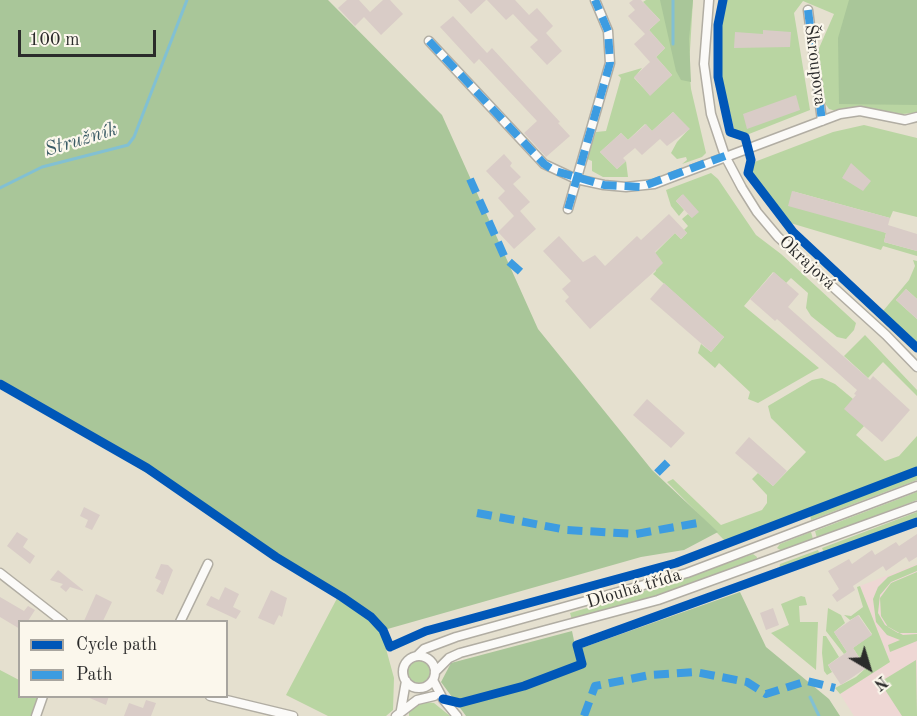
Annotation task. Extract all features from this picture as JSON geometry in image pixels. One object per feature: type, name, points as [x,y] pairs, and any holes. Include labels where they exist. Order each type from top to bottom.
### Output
[{"type":"street","points":[[568,209],[610,63],[609,31],[595,0]]},
{"type":"street","name":"Okrajová","points":[[708,0],[704,64],[711,114],[725,156],[758,212],[778,237],[886,335],[917,367]]},
{"type":"street","name":"Škroupova","points":[[808,10],[822,120]]},
{"type":"street","points":[[429,40],[544,164],[576,179],[615,187],[640,187],[840,114],[860,111],[917,124]]},
{"type":"street","points":[[904,120],[917,117]]},
{"type":"street","name":"Dlouhá třída","points":[[417,656],[429,646],[687,573],[917,486]]},
{"type":"street","name":"Dlouhá třída","points":[[434,676],[449,658],[460,653],[667,597],[917,506]]},
{"type":"street","points":[[180,620],[208,564]]},
{"type":"street","points":[[0,573],[62,620]]},
{"type":"street","points":[[399,713],[406,681],[404,666],[417,656],[427,658],[443,699],[457,716]]},
{"type":"street","points":[[399,713],[412,703],[434,676]]},
{"type":"street","points":[[406,681],[411,686],[422,688],[443,699]]},
{"type":"street","points":[[412,703],[434,696]]},
{"type":"street","points":[[36,716],[42,698]]},
{"type":"street","points":[[218,698],[293,716]]},
{"type":"shaded area","points":[[917,564],[917,716],[854,716],[840,694],[890,662],[860,586]]},
{"type":"green space","points":[[0,0],[328,0],[442,115],[538,329],[652,470],[718,532],[684,550],[641,557],[384,630],[343,599],[0,379]]},
{"type":"green space","points":[[646,0],[693,0],[689,67],[691,89],[706,153],[702,157],[682,164],[687,160],[686,157],[677,159],[671,153],[689,129],[673,112],[652,131],[645,124],[628,140],[621,133],[600,152],[617,169],[626,161],[628,177],[603,177],[592,171],[592,161],[587,159],[596,132],[606,131],[621,78],[618,75],[642,68],[634,78],[650,95],[672,75],[656,57],[665,48],[649,30],[660,20],[643,2]]},
{"type":"green space","points":[[660,0],[693,0],[689,39],[691,82],[681,80],[676,71]]},
{"type":"green space","points":[[725,0],[917,0],[917,113],[902,114],[860,107],[836,111],[829,109],[824,102],[816,55],[834,14],[803,1],[794,13],[810,110],[749,134],[735,132],[722,81],[721,26]]},
{"type":"green space","points":[[849,0],[917,0],[917,105],[839,104],[838,38]]},
{"type":"green space","points":[[864,125],[917,138],[917,217],[893,211],[890,218],[792,191],[886,233],[884,242],[917,251],[917,256],[883,246],[881,250],[787,222],[750,170],[751,164],[757,161],[833,132]]},
{"type":"green space","points":[[711,173],[718,179],[756,235],[781,254],[856,323],[854,330],[846,339],[837,337],[811,316],[806,308],[808,293],[791,278],[786,283],[773,272],[744,306],[819,368],[758,403],[748,399],[750,392],[719,363],[715,368],[698,353],[701,344],[711,352],[724,337],[653,274],[656,271],[654,254],[675,233],[681,239],[687,233],[684,230],[688,226],[682,219],[688,214],[692,218],[682,195],[676,201],[684,210],[679,216],[671,206],[666,190]]},
{"type":"green space","points":[[913,260],[917,261],[917,299],[906,289],[896,300],[917,319],[917,344],[883,311],[909,280],[915,266]]},
{"type":"green space","points":[[865,335],[917,390],[917,396],[883,362],[868,378],[844,356]]},
{"type":"green space","points":[[822,378],[835,384],[853,399],[864,426],[856,435],[885,461],[899,456],[917,436],[917,469],[725,541],[667,482],[673,479],[721,525],[762,510],[767,503],[767,495],[752,479],[758,473],[773,486],[806,452],[771,418],[768,406],[812,380]]},
{"type":"green space","points":[[917,473],[917,480],[811,520],[810,514]]},
{"type":"green space","points":[[917,492],[917,500],[817,538],[815,531]]},
{"type":"green space","points":[[917,512],[917,518],[824,553],[822,548]]},
{"type":"green space","points":[[811,532],[813,539],[782,551],[777,548],[780,544]]},
{"type":"green space","points":[[818,550],[820,555],[779,570],[780,564]]},
{"type":"green space","points":[[753,554],[757,557],[756,561],[663,594],[572,620],[570,613],[661,586]]},
{"type":"green space","points":[[917,565],[917,571],[891,582],[880,595],[878,613],[885,625],[903,635],[917,634],[917,641],[890,652],[888,645],[900,640],[887,635],[876,622],[873,599],[878,587],[888,577]]},
{"type":"green space","points":[[917,572],[917,633],[898,633],[888,627],[881,616],[880,598],[891,583]]},
{"type":"green space","points":[[860,586],[890,662],[840,694],[835,688],[856,677],[866,668],[853,648],[872,634],[859,615],[850,620],[844,615],[851,616],[863,607],[857,587]]},
{"type":"green space","points":[[343,587],[343,601],[374,623],[382,634],[394,678],[393,710],[386,716],[328,716],[286,695]]},
{"type":"green space","points":[[740,592],[766,647],[829,699],[840,716],[466,716],[441,682],[451,663],[572,631],[576,650]]},
{"type":"green space","points":[[801,596],[805,597],[807,605],[799,606],[800,622],[818,622],[816,670],[771,633],[789,625],[781,604]]},
{"type":"green space","points":[[828,608],[841,615],[845,623],[834,632],[847,652],[844,654],[826,631]]},
{"type":"green space","points":[[823,636],[826,636],[839,657],[828,665],[832,672],[827,675],[824,671],[822,653]]},
{"type":"green space","points":[[916,660],[917,716],[902,716],[880,682]]},
{"type":"green space","points":[[419,661],[427,664],[430,672],[427,680],[419,683],[411,680],[408,672],[411,664]]},
{"type":"green space","points":[[0,670],[18,679],[18,698],[39,698],[32,716],[0,716]]},
{"type":"green space","points":[[425,702],[434,703],[450,716],[409,716],[409,711],[413,707]]},
{"type":"building","points":[[347,0],[359,0],[370,12],[383,0],[390,0],[403,14],[381,35],[364,17],[355,26],[338,8]]},
{"type":"building","points":[[458,0],[486,0],[471,14]]},
{"type":"building","points":[[487,0],[515,0],[529,15],[537,8],[553,26],[546,33],[562,51],[547,65],[530,47],[538,40],[513,14],[506,20]]},
{"type":"building","points":[[633,0],[641,0],[660,20],[649,30],[665,48],[656,57],[672,75],[650,96],[634,77],[650,62],[634,44],[645,34],[628,16],[635,10],[629,3]]},
{"type":"building","points":[[453,16],[487,53],[492,48],[560,122],[558,123],[570,136],[546,157],[524,133],[537,121],[479,59],[474,64],[440,27]]},
{"type":"building","points":[[763,30],[791,32],[790,47],[734,48],[735,32],[763,34]]},
{"type":"building","points":[[796,95],[800,110],[747,129],[743,114]]},
{"type":"building","points":[[673,112],[690,129],[667,146],[660,139],[642,155],[635,148],[623,158],[626,161],[617,169],[600,152],[621,133],[628,140],[646,124],[652,131]]},
{"type":"building","points":[[504,154],[512,163],[510,166],[521,177],[513,184],[530,202],[520,211],[536,229],[514,249],[498,232],[514,216],[498,198],[505,191],[486,171]]},
{"type":"building","points":[[851,163],[871,181],[863,191],[842,178]]},
{"type":"building","points":[[792,191],[890,218],[888,225],[917,234],[917,251],[884,242],[886,233],[788,206]]},
{"type":"building","points":[[683,194],[699,212],[692,218],[676,201]]},
{"type":"building","points":[[669,214],[687,233],[681,239],[675,233],[655,252],[663,263],[590,329],[565,301],[569,297],[562,289],[571,281],[543,251],[559,236],[583,262],[595,255],[605,266],[637,236],[641,240]]},
{"type":"building","points":[[774,272],[799,294],[788,307],[870,380],[873,376],[910,410],[882,442],[844,409],[856,395],[854,394],[857,390],[777,319],[775,321],[750,299]]},
{"type":"building","points":[[664,283],[724,337],[711,352],[650,299]]},
{"type":"building","points":[[906,289],[917,299],[917,319],[896,300]]},
{"type":"building","points":[[647,399],[685,433],[671,448],[633,415]]},
{"type":"building","points":[[749,437],[787,471],[773,486],[735,453]]},
{"type":"building","points":[[84,507],[100,515],[92,530],[85,527],[88,520],[80,516]]},
{"type":"building","points":[[17,532],[28,539],[23,547],[35,556],[30,564],[7,546]]},
{"type":"building","points":[[917,534],[917,557],[909,562],[906,557],[886,571],[883,566],[853,586],[855,590],[837,602],[832,595],[839,589],[828,571],[849,559],[852,564],[872,550],[875,555],[896,542],[899,546]]},
{"type":"building","points":[[161,564],[168,565],[173,570],[163,595],[156,591],[161,581],[155,578]]},
{"type":"building","points":[[58,570],[83,591],[70,587],[66,592],[60,587],[63,584],[50,580]]},
{"type":"building","points":[[225,587],[239,594],[233,607],[241,611],[236,619],[206,605],[211,596],[219,600]]},
{"type":"building","points":[[271,590],[287,598],[282,617],[279,615],[274,625],[258,618]]},
{"type":"building","points":[[96,594],[112,602],[103,620],[84,620]]},
{"type":"building","points":[[0,597],[24,611],[28,606],[35,610],[29,620],[18,620],[18,628],[0,617]]},
{"type":"building","points":[[773,608],[779,625],[766,630],[760,613]]},
{"type":"building","points":[[858,615],[872,635],[853,648],[866,668],[841,685],[828,665],[847,652],[834,632]]},
{"type":"building","points":[[90,698],[108,698],[106,705]]},
{"type":"building","points":[[146,700],[156,703],[151,716],[124,716],[129,703],[143,708]]},
{"type":"waterway","name":"Stružník","points":[[0,188],[42,167],[128,145],[134,137],[187,0]]},
{"type":"waterway","points":[[673,0],[673,44]]},
{"type":"waterway","points":[[810,697],[819,716]]},
{"type":"marked path","points":[[568,209],[610,63],[608,31],[595,0]]},
{"type":"marked path","points":[[808,10],[822,121]]},
{"type":"marked path","points":[[429,41],[544,164],[555,171],[604,185],[641,187],[725,156]]},
{"type":"marked path","points":[[470,179],[505,258],[522,273]]},
{"type":"marked path","points":[[657,473],[669,461]]},
{"type":"marked path","points":[[477,513],[567,530],[636,534],[703,522]]},
{"type":"marked path","points":[[584,716],[595,686],[650,675],[695,672],[747,682],[766,694],[807,681],[835,688]]},
{"type":"cycle path","points":[[723,0],[718,25],[718,77],[730,132],[745,137],[751,160],[748,173],[793,232],[917,348]]},
{"type":"cycle path","points":[[0,384],[147,468],[276,557],[342,597],[371,617],[383,630],[390,647],[426,631],[676,563],[917,471]]},
{"type":"cycle path","points":[[443,699],[460,703],[524,686],[582,664],[577,645],[917,522]]}]
